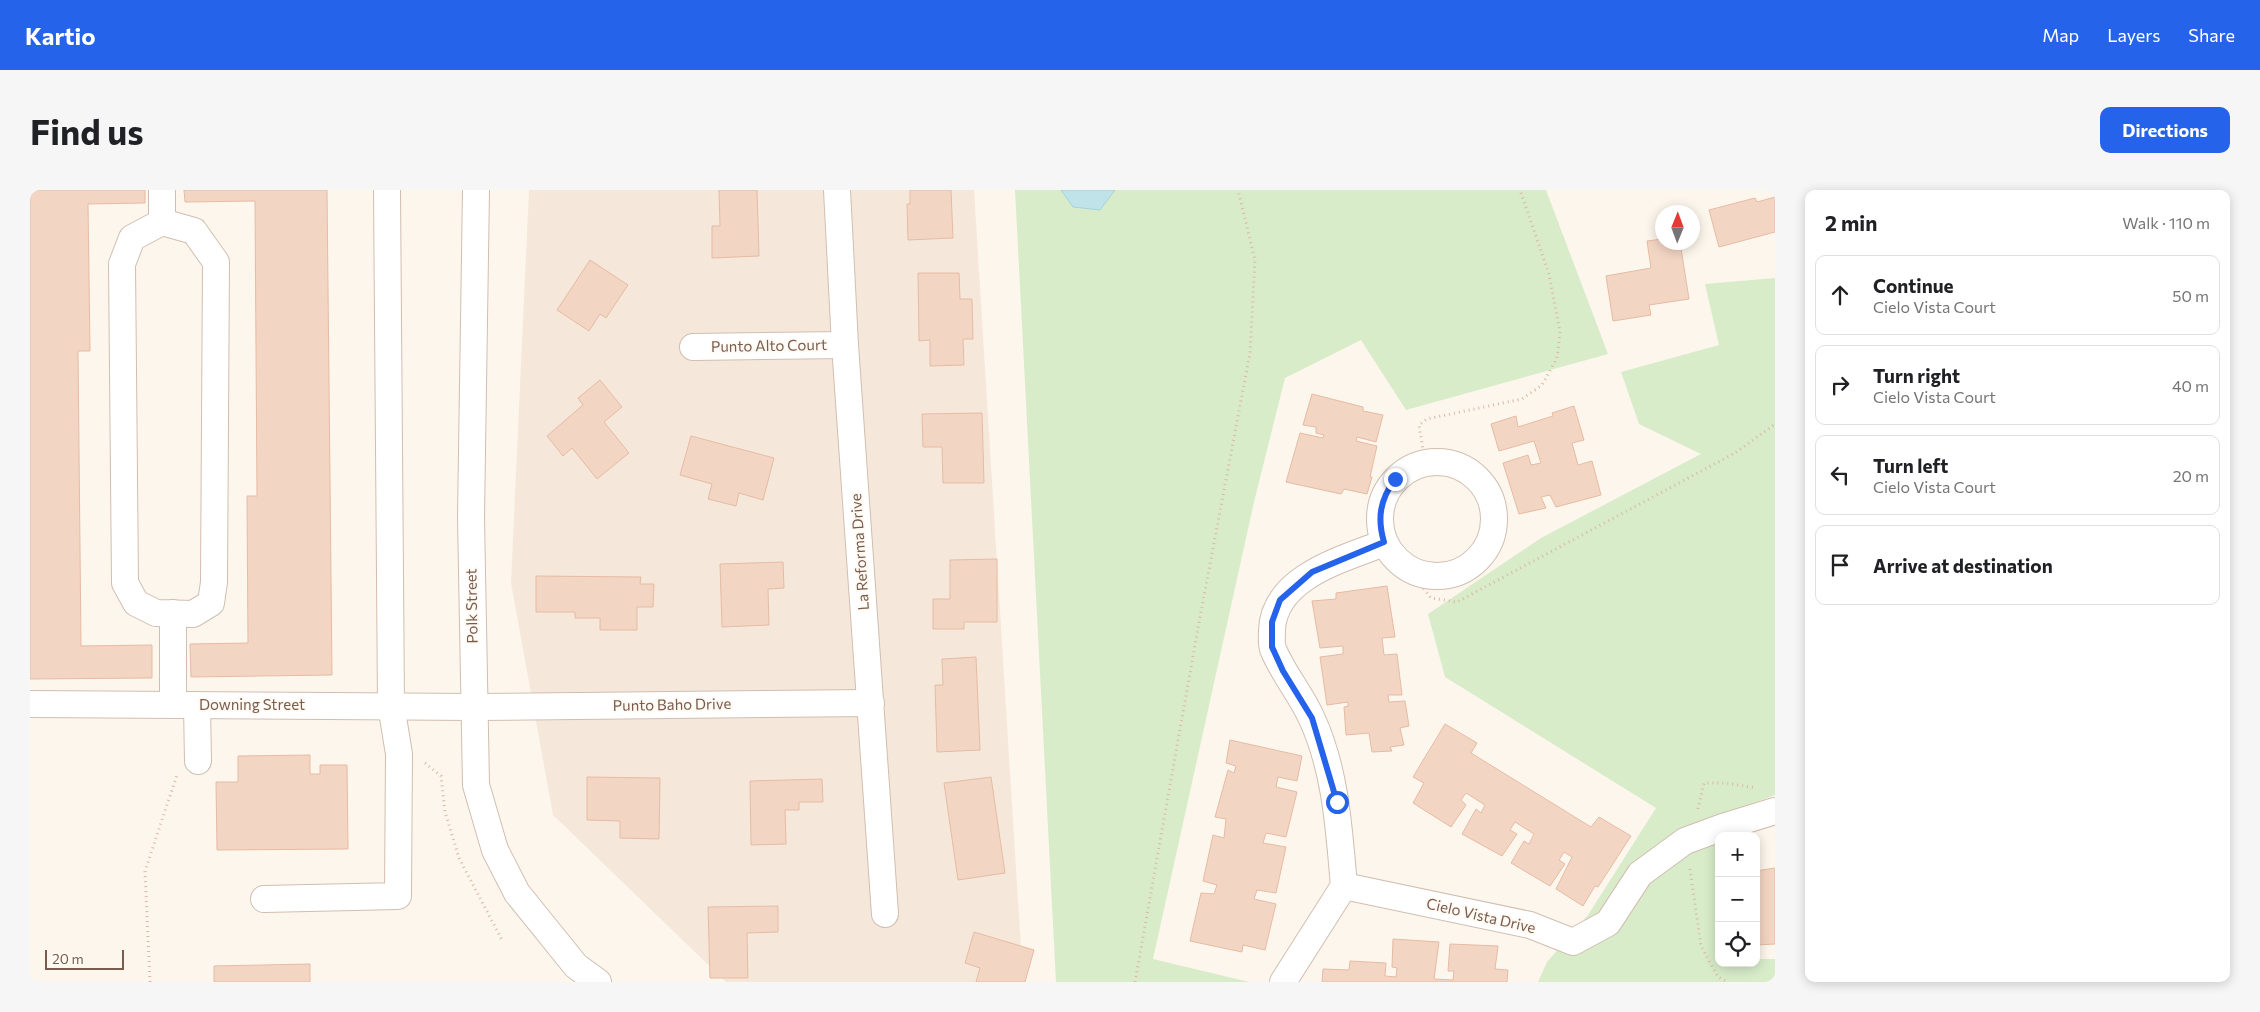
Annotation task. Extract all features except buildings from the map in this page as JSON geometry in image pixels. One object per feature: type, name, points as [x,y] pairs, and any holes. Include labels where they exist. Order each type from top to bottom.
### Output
[{"type":"street","points":[[162,190],[162,222]]},
{"type":"street","points":[[264,899],[398,896],[399,754],[392,705],[387,190]]},
{"type":"street","name":"Polk Street","points":[[476,190],[471,518],[476,785],[495,850],[518,894],[545,930],[576,966],[598,982]]},
{"type":"street","name":"La Reforma Drive","points":[[837,190],[844,345],[885,914]]},
{"type":"street","points":[[162,222],[194,231],[216,262],[214,582],[211,603],[192,614],[156,613],[136,603],[125,584],[122,264],[132,238],[162,222]]},
{"type":"street","name":"Punto Alto Court","points":[[693,347],[844,345]]},
{"type":"street","points":[[1425,462],[1443,462],[1461,466],[1477,477],[1488,492],[1494,509],[1494,528],[1488,546],[1477,560],[1462,571],[1444,576],[1425,575],[1408,568],[1394,558],[1384,542],[1380,526],[1380,509],[1385,493],[1395,479],[1409,469],[1425,462]]},
{"type":"street","points":[[1283,982],[1344,886],[1337,802],[1312,718],[1283,671],[1272,647],[1272,622],[1280,600],[1312,572],[1384,542]]},
{"type":"street","points":[[173,613],[185,704],[188,765]]},
{"type":"street","name":"Punto Baho Drive","points":[[474,707],[871,703]]},
{"type":"street","name":"Downing Street","points":[[30,704],[474,707]]},
{"type":"street","name":"Cielo Vista Drive","points":[[1344,886],[1530,926],[1573,942],[1608,923],[1640,874],[1685,841],[1775,811]]},
{"type":"path","points":[[1134,982],[1250,353],[1256,260],[1238,190]]},
{"type":"path","points":[[1425,462],[1418,425],[1427,420],[1522,399],[1542,386],[1557,358],[1560,332],[1549,274],[1520,190]]},
{"type":"path","points":[[1408,568],[1431,598],[1457,602],[1736,453],[1775,424]]},
{"type":"path","points":[[399,754],[422,761],[441,776],[445,812],[459,858],[503,942]]},
{"type":"path","points":[[150,982],[145,871],[188,765]]},
{"type":"shaded area","points":[[529,190],[974,190],[1023,982],[726,982],[553,815],[511,583]]},
{"type":"green space","points":[[1015,190],[1546,190],[1608,354],[1406,410],[1361,340],[1285,378],[1254,502],[1153,959],[1249,982],[1056,982]]},
{"type":"green space","points":[[1775,278],[1775,795],[1730,812],[1721,832],[1715,832],[1715,967],[1760,967],[1760,959],[1775,959],[1775,982],[1538,982],[1547,962],[1588,915],[1656,808],[1445,677],[1428,614],[1541,538],[1701,454],[1639,424],[1621,372],[1719,345],[1705,284]]},
{"type":"water","points":[[1061,190],[1115,190],[1100,210],[1073,207]]},
{"type":"route","points":[[1337,802],[1312,718],[1283,671],[1272,647],[1272,622],[1280,600],[1312,572],[1384,542],[1380,526],[1380,509],[1385,493],[1395,479]]}]
